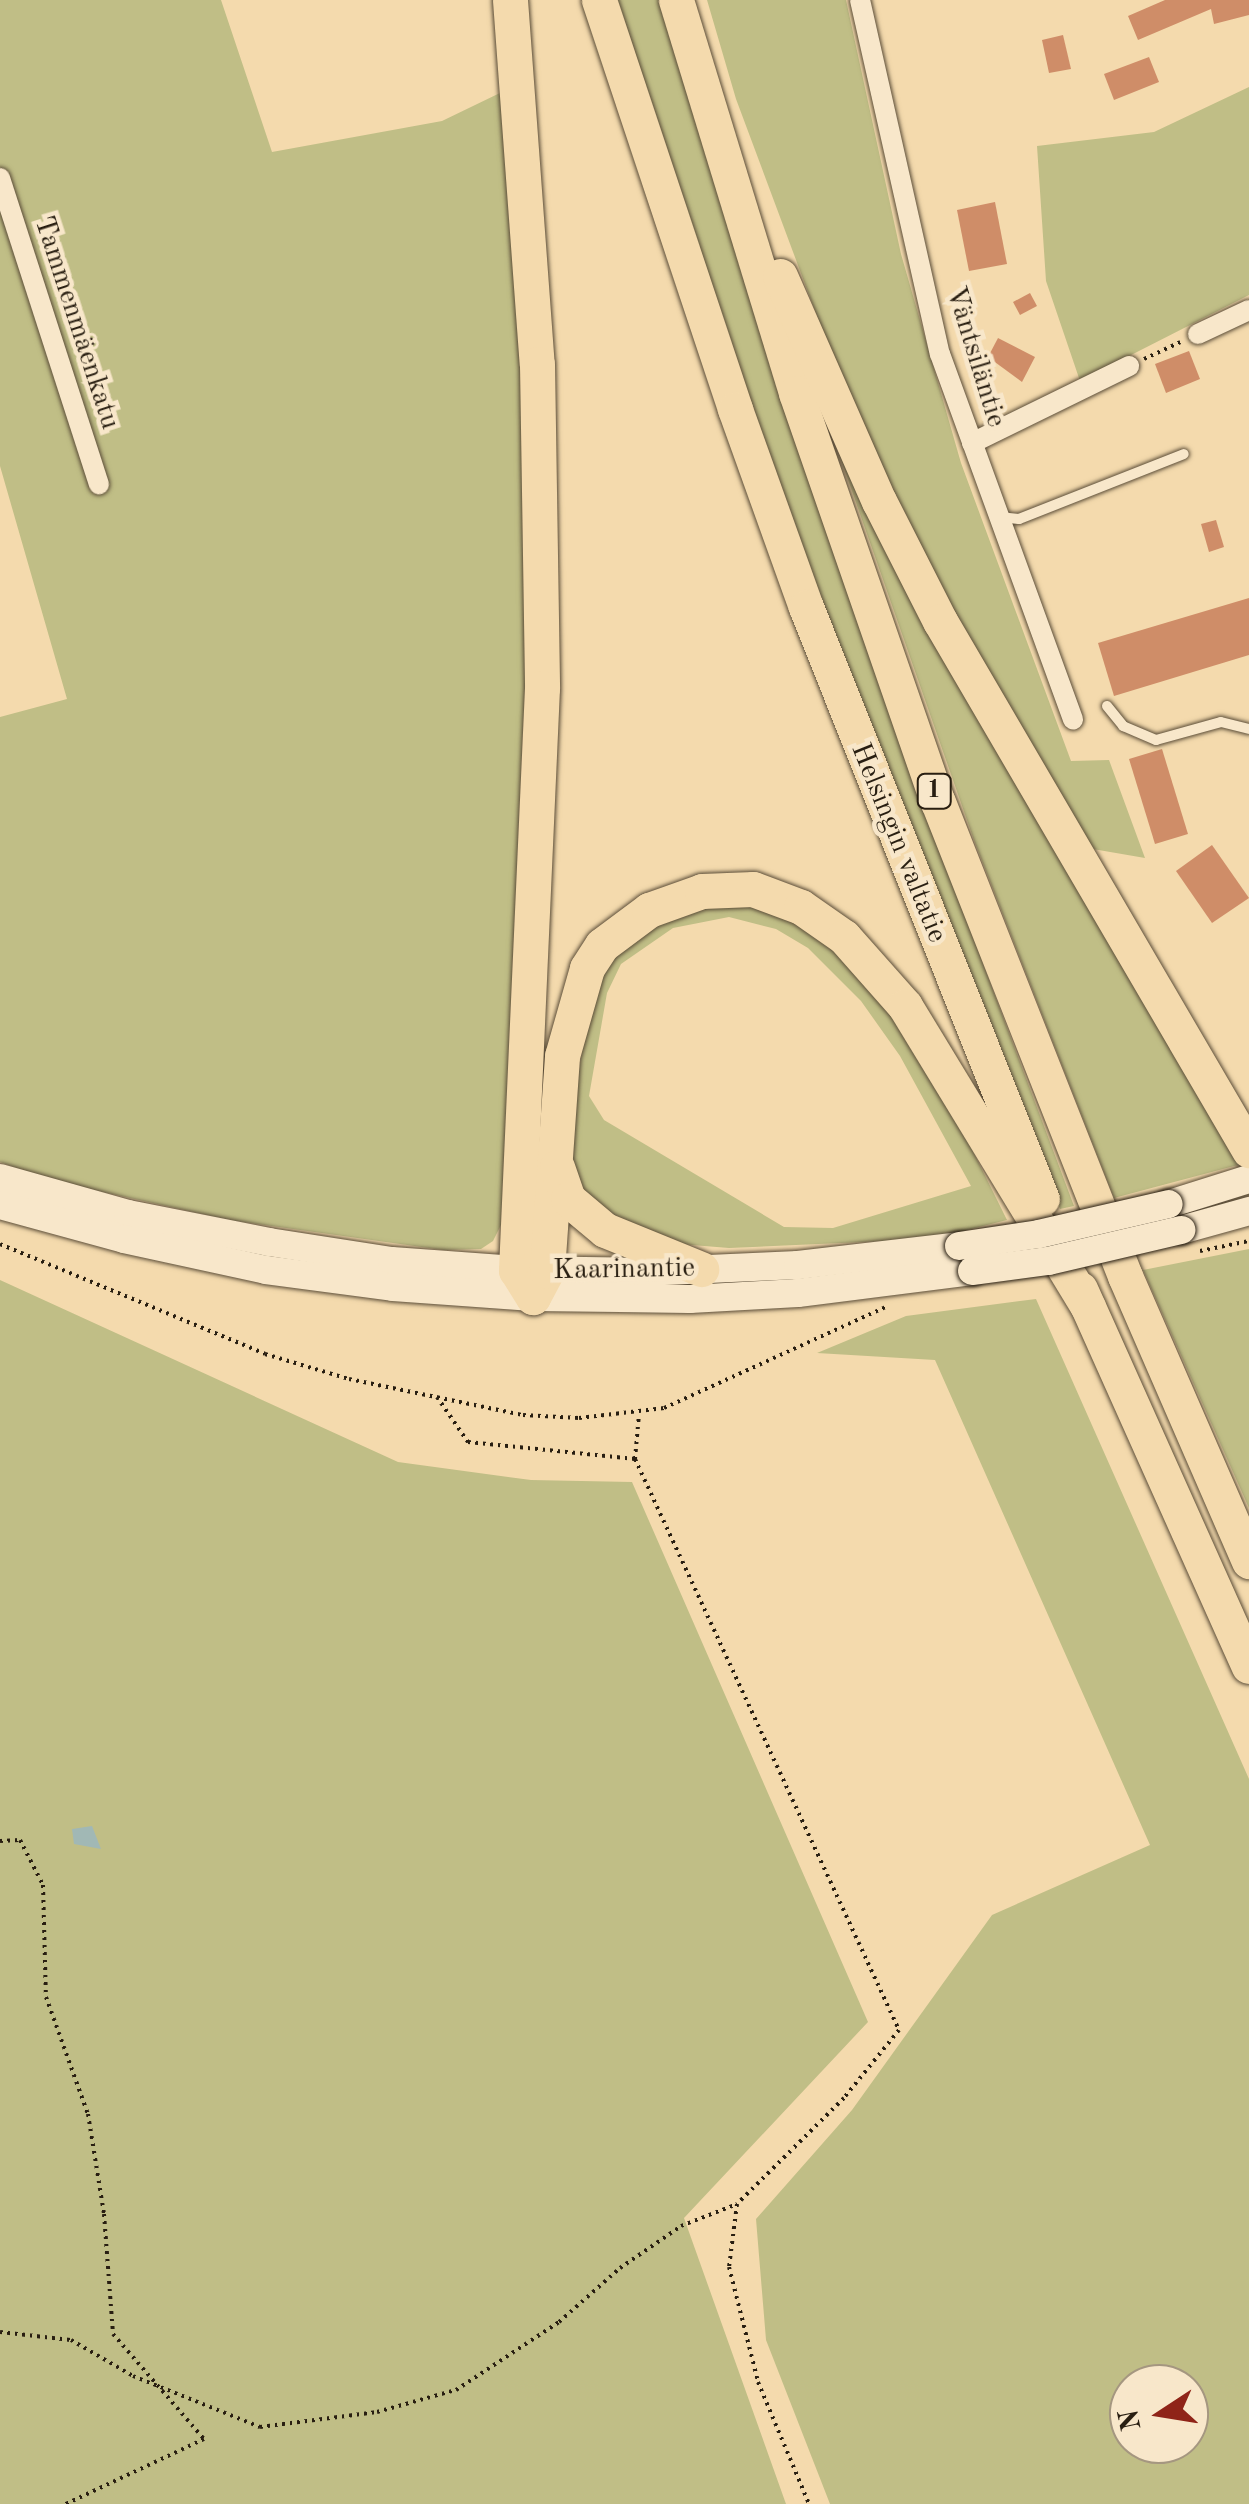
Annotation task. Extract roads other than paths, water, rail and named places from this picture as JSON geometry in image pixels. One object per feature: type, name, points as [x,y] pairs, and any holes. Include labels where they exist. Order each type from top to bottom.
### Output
[{"type":"highway","points":[[510,0],[537,364],[542,688],[532,1279]]},
{"type":"highway","name":"Helsingin valtatie","points":[[599,0],[722,373],[806,607],[993,1082],[1088,1307],[1249,1666]]},
{"type":"highway","name":"Helsingin valtatie","points":[[676,0],[802,411],[938,802],[1125,1276],[1249,1560]]},
{"type":"highway","points":[[710,120],[880,501],[940,621],[1249,1150]]},
{"type":"highway","points":[[532,1279],[557,1166],[559,1091],[576,991],[594,956],[625,926],[678,896],[726,888],[752,890],[801,907],[844,937],[905,1006],[1088,1307]]},
{"type":"highway","points":[[557,1166],[568,1198],[604,1230],[701,1270]]},
{"type":"main road","name":"Kaarinantie","points":[[0,1178],[128,1214],[269,1242],[690,1299],[798,1293],[965,1259],[1039,1234],[1170,1204],[1249,1179]]},
{"type":"main road","name":"Kaarinantie","points":[[0,1205],[124,1239],[266,1270],[392,1287],[798,1265],[1048,1260],[1185,1241],[1249,1210]]},
{"type":"street","name":"Väntsiläntie","points":[[860,0],[940,354],[1073,720]]},
{"type":"street","name":"Tammenmäenkatu","points":[[0,178],[99,484]]},
{"type":"street","points":[[1198,334],[1249,310]]},
{"type":"street","points":[[972,443],[1130,366]]},
{"type":"lane","points":[[998,516],[1019,519],[1184,454]]},
{"type":"lane","points":[[1107,706],[1124,726],[1156,740],[1222,722],[1249,729]]},
{"type":"water","points":[[92,1826],[101,1849],[74,1844],[72,1829]]}]
